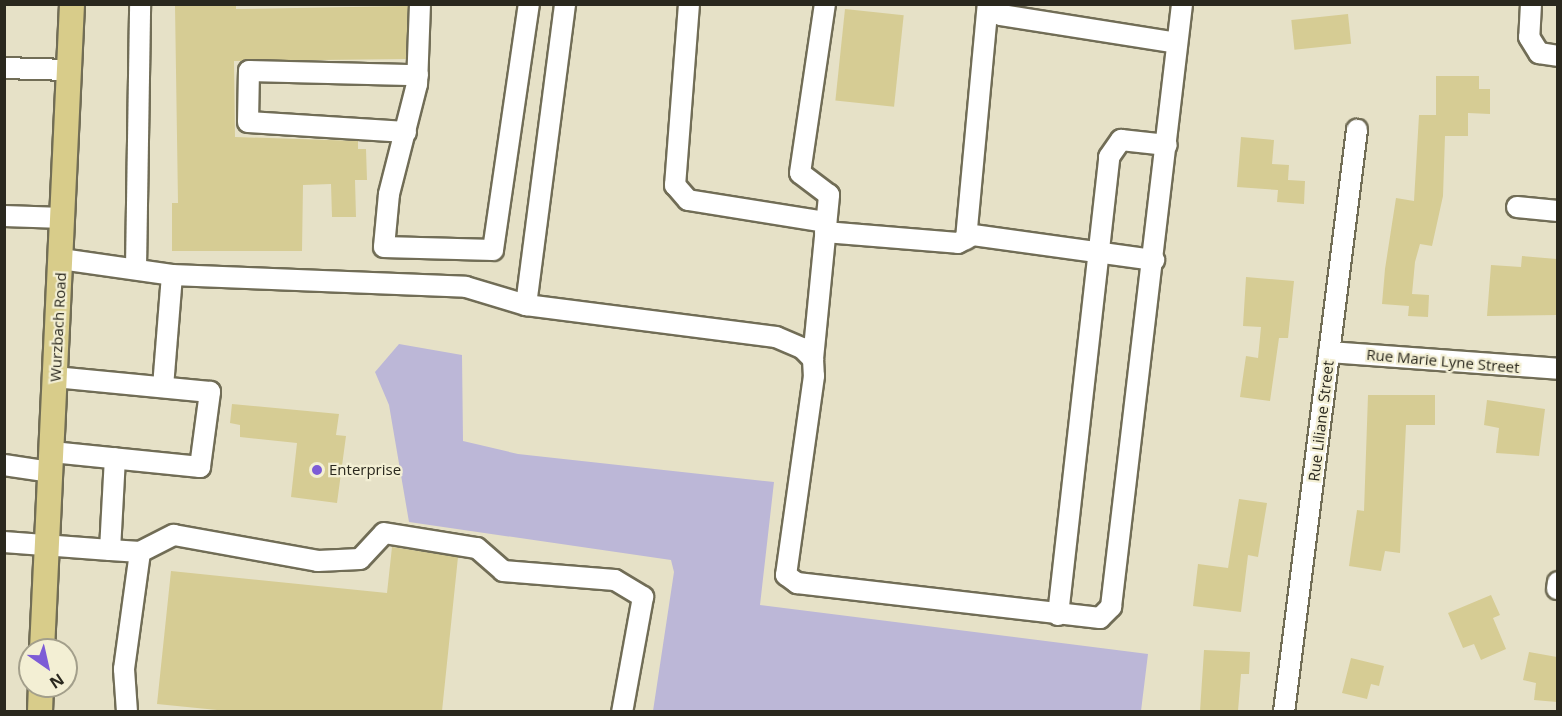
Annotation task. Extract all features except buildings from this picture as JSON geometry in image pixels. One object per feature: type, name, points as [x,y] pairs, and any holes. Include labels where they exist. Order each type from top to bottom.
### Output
[{"type":"main road","name":"Wurzbach Road","points":[[43,638],[72,4]]},
{"type":"street","points":[[135,268],[140,4]]},
{"type":"street","points":[[420,4],[418,75],[406,132],[389,194],[384,247],[493,250],[529,4]]},
{"type":"street","points":[[525,305],[565,4]]},
{"type":"street","points":[[689,4],[675,185],[688,200],[826,227],[958,243],[973,235],[1155,260]]},
{"type":"street","points":[[825,4],[800,173],[829,195],[813,359],[786,575],[797,583],[1058,615],[1100,618],[1111,607],[1155,260],[1182,4]]},
{"type":"street","points":[[966,239],[988,4]]},
{"type":"street","points":[[994,4],[1001,15],[1177,43]]},
{"type":"street","points":[[1531,4],[1529,37],[1539,53],[1557,56]]},
{"type":"street","points":[[4,68],[69,70]]},
{"type":"street","points":[[406,132],[248,122],[249,71],[418,75]]},
{"type":"street","name":"Rue Liliane Street","points":[[1284,711],[1357,130]]},
{"type":"street","points":[[1058,615],[1113,144],[1130,139],[1167,145]]},
{"type":"street","points":[[1517,207],[1557,211]]},
{"type":"street","points":[[4,216],[63,218]]},
{"type":"street","points":[[61,260],[135,268],[172,275],[466,287],[525,305],[776,337],[813,359]]},
{"type":"street","points":[[163,387],[172,275]]},
{"type":"street","name":"Rue Marie Lyne Street","points":[[1329,352],[1557,369]]},
{"type":"street","points":[[4,465],[115,458],[200,467],[210,392],[55,376]]},
{"type":"street","points":[[110,550],[115,458]]},
{"type":"street","points":[[4,542],[140,552],[174,536],[318,561],[360,559],[384,533],[477,548],[503,571],[615,580],[643,597],[622,711]]},
{"type":"street","points":[[128,711],[124,669],[140,552]]},
{"type":"shaded area","points":[[399,344],[462,355],[463,441],[518,454],[774,482],[760,605],[1148,654],[1141,711],[653,711],[674,572],[671,560],[409,522],[389,405],[375,372]]},
{"type":"place","name":"Enterprise","points":[[317,470]]}]
